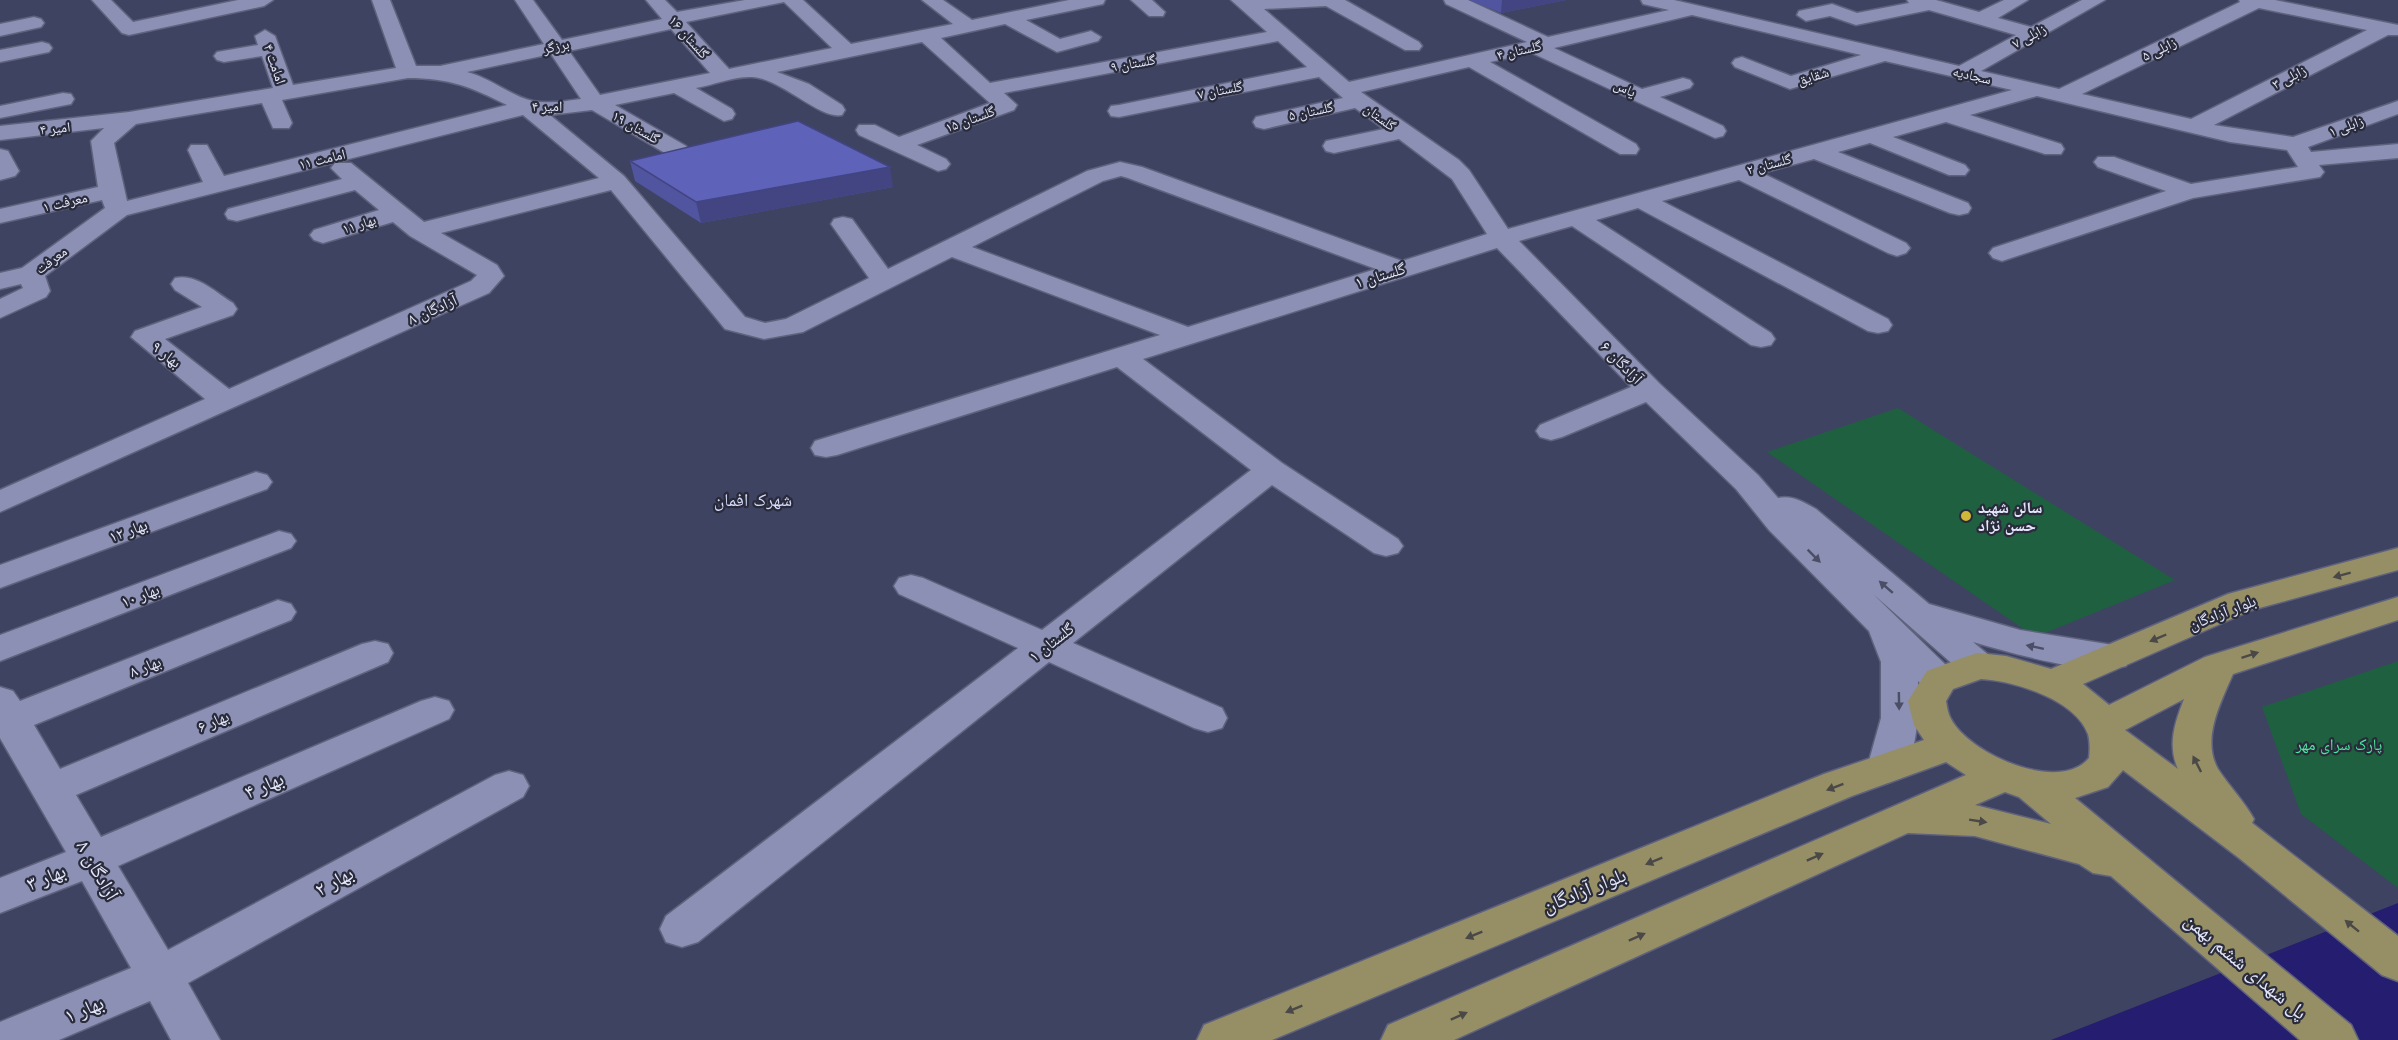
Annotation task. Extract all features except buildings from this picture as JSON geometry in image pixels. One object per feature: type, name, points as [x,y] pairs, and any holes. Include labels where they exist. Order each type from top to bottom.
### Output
[{"type":"main road","name":"بلوار آزادگان","points":[[2052,683],[2240,602],[2398,559]]},
{"type":"main road","points":[[2106,731],[2218,666],[2398,608]]},
{"type":"main road","points":[[2106,731],[2109,760],[2095,777],[2068,786],[2017,781],[1973,764],[1949,746],[1934,728],[1926,709],[1928,692],[1938,679],[1955,670],[1978,666],[2014,670],[2052,683],[2082,702],[2106,731],[2398,962]]},
{"type":"main road","points":[[2218,666],[2196,718],[2192,752],[2207,784],[2254,847]]},
{"type":"main road","name":"بلوار آزادگان","points":[[1224,1039],[1827,790],[1949,746]]},
{"type":"main road","points":[[1405,1040],[1898,820],[2017,781]]},
{"type":"main road","points":[[2017,781],[2158,892]]},
{"type":"main road","points":[[1898,820],[1976,820],[2092,851],[2158,892]]},
{"type":"main road","name":"پل شهدای ششم بهمن","points":[[2158,892],[2334,1040]]},
{"type":"street","points":[[101,0],[129,29],[264,0]]},
{"type":"street","points":[[184,0],[201,14]]},
{"type":"street","points":[[381,0],[408,72]]},
{"type":"street","points":[[524,0],[595,103]]},
{"type":"street","name":"گلستان ۱۶","points":[[655,0],[723,75]]},
{"type":"street","name":"برزگر","points":[[438,72],[776,0]]},
{"type":"street","points":[[792,0],[846,50]]},
{"type":"street","points":[[931,0],[967,25]]},
{"type":"street","name":"امیر ۴","points":[[0,134],[129,119],[408,72],[438,72],[473,80],[527,107],[553,109],[595,103],[1006,17],[1052,3],[1096,0]]},
{"type":"street","points":[[1140,0],[1156,12]]},
{"type":"street","points":[[1244,2],[1336,0]]},
{"type":"street","name":"یاس","points":[[1453,0],[1640,96],[1715,131]]},
{"type":"street","name":"سجادیه","points":[[1650,0],[2299,152]]},
{"type":"street","points":[[1849,0],[1889,12]]},
{"type":"street","points":[[1980,19],[2019,0]]},
{"type":"street","name":"زابلی ۷","points":[[1963,72],[2096,0]]},
{"type":"street","points":[[1331,1],[1412,46]]},
{"type":"street","points":[[2252,1],[2392,30]]},
{"type":"street","name":"زابلی ۵","points":[[2061,96],[2252,1]]},
{"type":"street","name":"گلستان","points":[[1244,2],[1352,95],[1401,132],[1451,165],[1461,175],[1502,237]]},
{"type":"street","points":[[1806,15],[1832,10],[1856,19],[1923,2],[2032,34]]},
{"type":"street","name":"گلستان ۴","points":[[1352,95],[1472,60],[1692,10]]},
{"type":"street","points":[[1006,17],[1057,46],[1091,37]]},
{"type":"street","points":[[0,30],[34,23]]},
{"type":"street","name":"زابلی ۳","points":[[2193,127],[2392,30]]},
{"type":"street","name":"گلستان ۱۵","points":[[898,145],[1006,105],[986,90],[925,34]]},
{"type":"street","name":"گلستان ۹","points":[[986,90],[1280,35]]},
{"type":"street","name":"امامت ۴","points":[[224,56],[267,42],[281,123]]},
{"type":"street","points":[[0,56],[42,48]]},
{"type":"street","name":"شقایق","points":[[1742,63],[1790,82],[1886,54]]},
{"type":"street","points":[[1472,60],[1628,149]]},
{"type":"street","points":[[751,69],[802,88],[834,110]]},
{"type":"street","name":"گلستان ۷","points":[[1119,111],[1322,70]]},
{"type":"street","points":[[1640,96],[1683,84]]},
{"type":"street","points":[[675,85],[724,114]]},
{"type":"street","name":"گلستان ۲","points":[[1502,237],[2037,90]]},
{"type":"street","name":"گلستان ۵","points":[[1264,122],[1352,95]]},
{"type":"street","points":[[0,112],[63,99]]},
{"type":"street","name":"گلستان ۱۹","points":[[595,103],[678,151]]},
{"type":"street","points":[[527,107],[616,181],[735,323],[747,329],[764,331],[793,326],[1095,176],[1120,169],[1134,172],[1401,269]]},
{"type":"street","name":"امامت ۱۱","points":[[114,200],[216,185],[527,107]]},
{"type":"street","name":"زابلی ۱","points":[[2299,152],[2398,107]]},
{"type":"street","points":[[1946,115],[2053,149]]},
{"type":"street","points":[[114,200],[102,141],[129,119]]},
{"type":"street","points":[[867,130],[938,164]]},
{"type":"street","points":[[1334,146],[1401,132]]},
{"type":"street","points":[[1872,135],[1957,170]]},
{"type":"street","points":[[199,150],[216,185]]},
{"type":"street","points":[[1814,151],[1959,208]]},
{"type":"street","points":[[2299,152],[2398,151]]},
{"type":"street","points":[[2002,253],[2189,191],[2312,172],[2299,152]]},
{"type":"street","points":[[0,156],[7,171],[0,173]]},
{"type":"street","points":[[330,156],[418,231],[616,181]]},
{"type":"street","points":[[2106,162],[2189,191]]},
{"type":"street","points":[[1740,172],[1897,248]]},
{"type":"street","points":[[237,214],[359,182]]},
{"type":"street","points":[[1640,199],[1878,325]]},
{"type":"street","name":"معرفت ۱","points":[[0,216],[114,200]]},
{"type":"street","name":"معرفت","points":[[0,310],[37,291],[31,274],[114,200]]},
{"type":"street","name":"بهار ۱۱","points":[[323,235],[395,213]]},
{"type":"street","points":[[1575,217],[1761,339]]},
{"type":"street","points":[[843,224],[883,280]]},
{"type":"street","name":"آزادگان ۸","points":[[0,502],[488,282],[491,276],[488,271],[418,231]]},
{"type":"street","name":"گلستان ۱","points":[[826,448],[1502,237]]},
{"type":"street","name":"آزادگان ۶","points":[[1502,237],[1650,390],[1748,482],[1781,523],[1899,618],[1978,666]]},
{"type":"street","points":[[949,247],[1187,336]]},
{"type":"street","points":[[0,281],[31,274]]},
{"type":"street","name":"بهار ۹","points":[[184,284],[223,309],[145,337],[226,401]]},
{"type":"street","points":[[1121,356],[1271,470],[1386,546]]},
{"type":"street","points":[[1551,431],[1650,390]]},
{"type":"street","name":"گلستان ۱","points":[[682,929],[1271,470]]},
{"type":"street","name":"بهار ۱۲","points":[[0,577],[255,482]]},
{"type":"street","name":"بهار ۱۰","points":[[0,649],[279,541]]},
{"type":"street","points":[[911,586],[1208,718]]},
{"type":"street","name":"بهار ۸","points":[[4,714],[278,612]]},
{"type":"street","points":[[1887,768],[1900,718],[1899,618],[2060,652],[2113,657]]},
{"type":"street","name":"آزادگان ۶","points":[[1899,618],[1938,679]]},
{"type":"street","name":"بهار ۶","points":[[51,789],[375,652]]},
{"type":"street","name":"بهار ۴","points":[[92,859],[435,710]]},
{"type":"street","name":"آزادگان ۸","points":[[4,714],[51,789],[196,1040]]},
{"type":"street","name":"بهار ۲","points":[[159,977],[509,786]]},
{"type":"street","name":"بهار ۳","points":[[0,896],[92,859]]},
{"type":"street","name":"بهار ۱","points":[[8,1040],[159,977]]},
{"type":"green space","name":"سالن شهید حسن نژاد","points":[[1898,408],[2175,580],[2035,637],[1767,452]]},
{"type":"green space","name":"پارک سرای مهر","points":[[2398,661],[2398,888],[2301,814],[2262,707]]},
{"type":"shaded area","points":[[2398,903],[2398,1040],[2051,1040]]},
{"type":"place","name":"سالن شهید حسن نژاد","points":[[1966,516]]},
{"type":"district","name":"شهرک افمان","points":[[753,500]]}]
